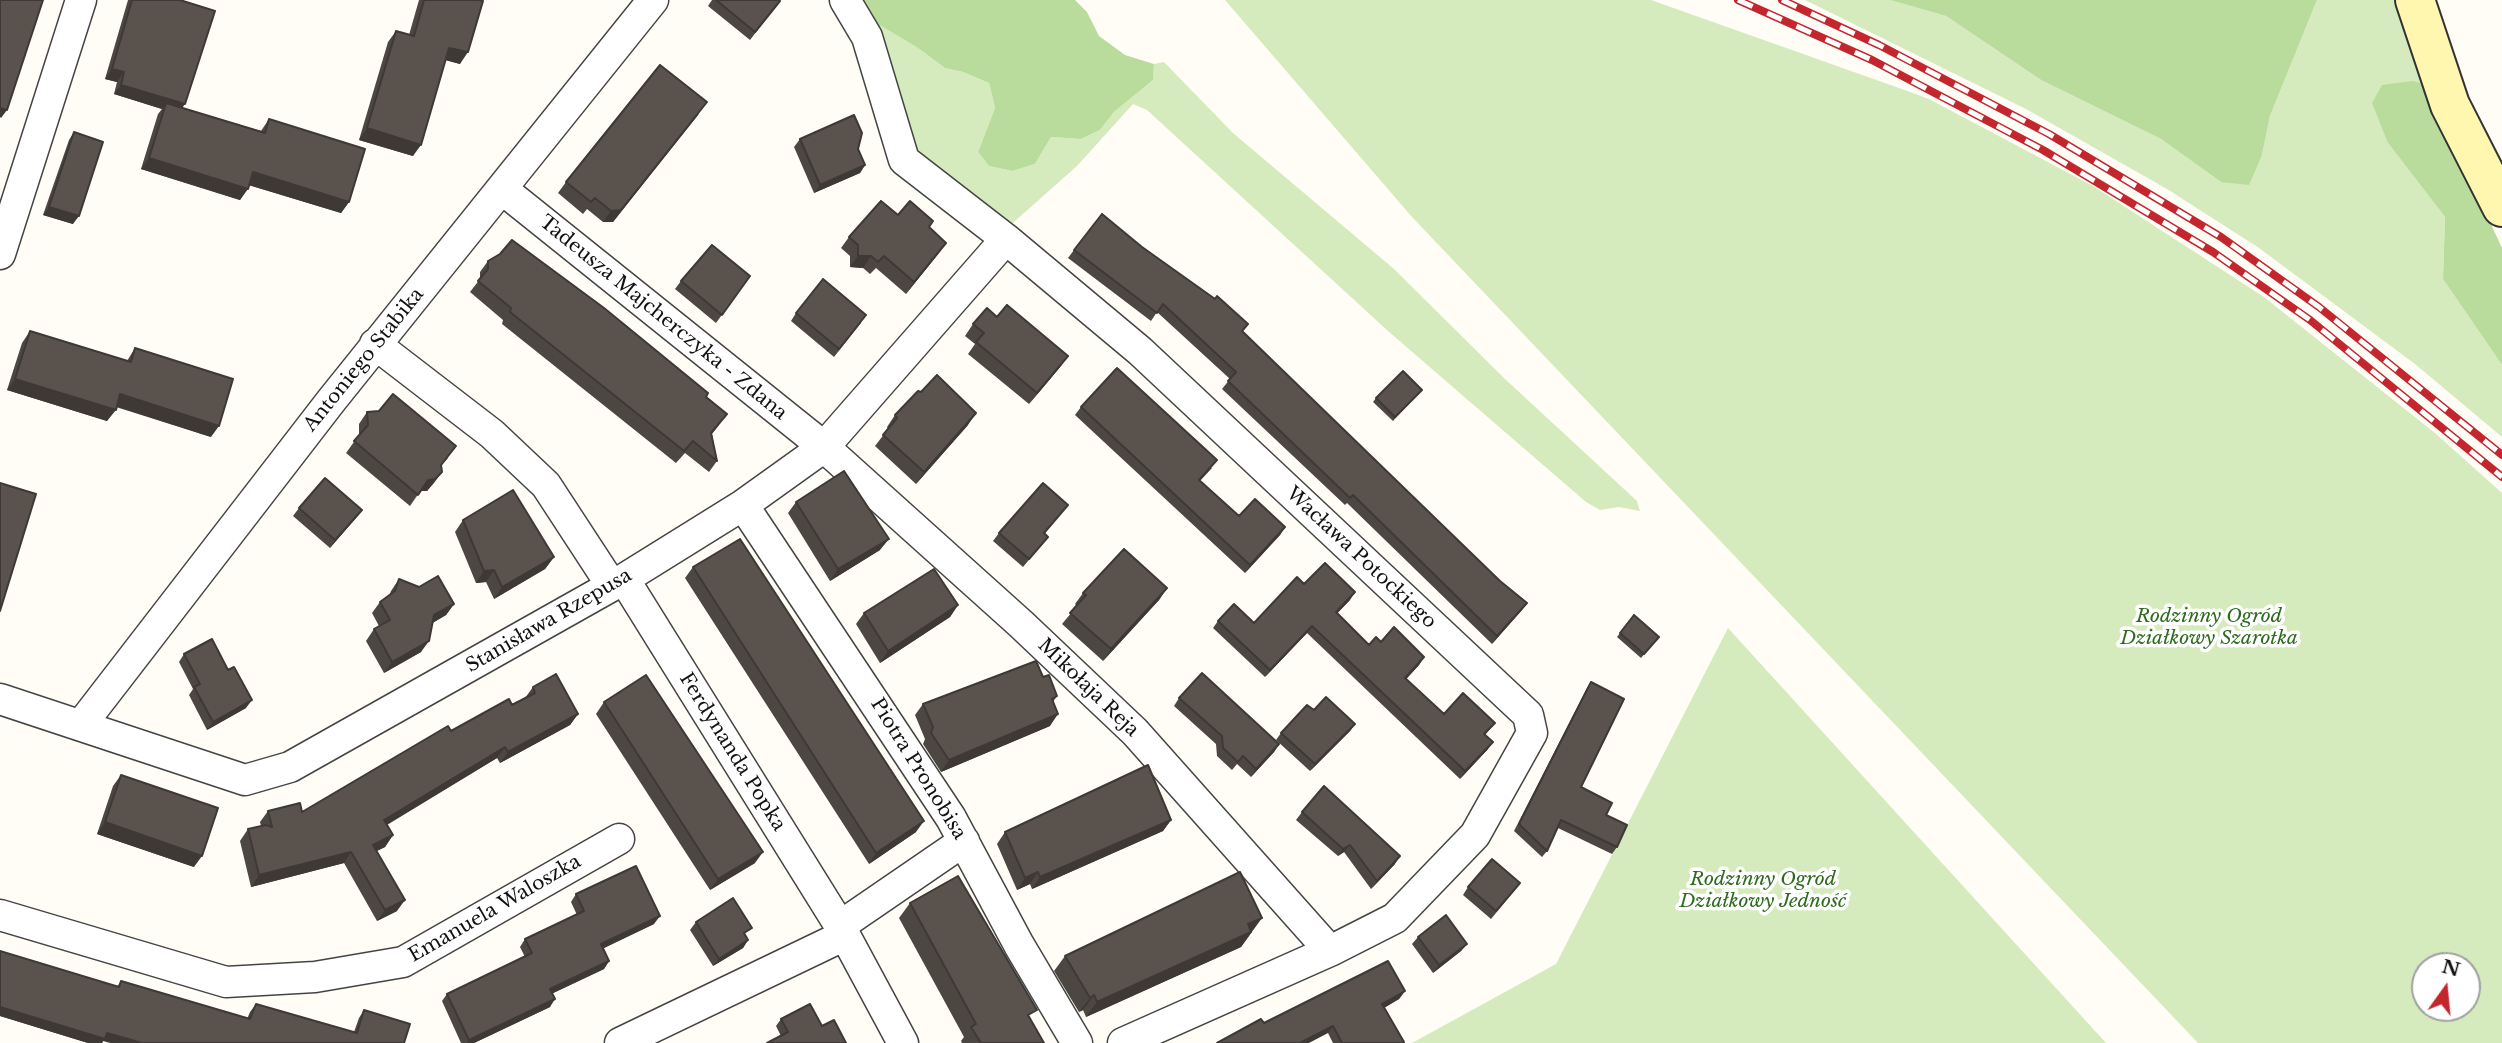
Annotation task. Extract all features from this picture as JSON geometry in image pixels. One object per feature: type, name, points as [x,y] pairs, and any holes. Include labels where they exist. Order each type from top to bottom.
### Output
[{"type":"street","points":[[0,254],[81,0]]},
{"type":"street","name":"Antoniego Stabika","points":[[81,724],[375,344],[653,0]]},
{"type":"street","name":"Wacława Potockiego","points":[[845,0],[867,37],[904,160],[1006,239],[1140,351],[1528,715],[1532,733],[1475,835],[1395,918],[1330,951],[1123,1043]]},
{"type":"street","points":[[2415,0],[2449,105],[2502,207]]},
{"type":"street","name":"Tadeusza Majcherczyka - Zdana","points":[[502,190],[824,447]]},
{"type":"street","name":"Stanisława Rzepusa","points":[[0,699],[245,780],[290,767],[618,582],[743,505],[824,447],[1006,239]]},
{"type":"street","name":"Ferdynanda Popka","points":[[375,344],[492,434],[546,485],[618,582],[842,930],[903,1043]]},
{"type":"street","name":"Mikołaja Reja","points":[[824,447],[1021,624],[1135,732],[1330,951]]},
{"type":"street","name":"Piotra Pronobisa","points":[[743,505],[871,695],[964,841],[1019,945],[1077,1043]]},
{"type":"street","name":"Emanuela Waloszka","points":[[0,915],[226,982],[315,977],[403,962],[619,839]]},
{"type":"street","points":[[620,1043],[842,930],[964,841]]},
{"type":"green space","points":[[858,0],[1075,0],[1087,12],[1099,36],[1125,55],[1154,64],[1153,80],[1114,112],[1100,130],[1081,139],[1051,137],[1035,164],[1012,171],[989,166],[978,152],[995,108],[989,83],[945,68],[871,20]]},
{"type":"green space","name":"Rodzinny Ogród Działkowy Szarotka","points":[[1225,0],[1651,0],[1929,99],[2093,186],[2264,297],[2435,433],[2502,493],[2502,1043],[2198,1043],[1412,217]]},
{"type":"green space","points":[[1805,0],[1890,0],[1946,16],[2041,80],[2161,139],[2221,182],[2262,155],[2270,116],[2317,0],[2400,0],[2426,84],[2388,143],[2445,217],[2443,279],[2502,365],[2502,437],[2415,364],[2259,248],[2167,189],[2026,109]]},
{"type":"green space","points":[[1890,0],[2317,0],[2270,116],[2262,155],[2249,185],[2221,182],[2161,139],[2041,80],[1946,16]]},
{"type":"green space","points":[[871,20],[945,68],[989,83],[995,108],[978,152],[989,166],[1012,171],[1035,164],[1051,137],[1081,139],[1100,130],[1114,112],[1153,80],[1154,64],[1164,62],[1233,133],[1394,269],[1505,379],[1637,501],[1640,511],[1619,507],[1600,510],[1586,502],[1388,331],[1147,110],[1133,104],[1077,166],[1006,229],[917,149],[908,133]]},
{"type":"green space","points":[[2412,81],[2426,84],[2502,248],[2502,365],[2443,279],[2445,217],[2388,143],[2372,103],[2382,85]]},
{"type":"green space","name":"Rodzinny Ogród Działkowy Jedność","points":[[1728,628],[2106,1043],[1412,1043],[1556,964]]},
{"type":"building","points":[[0,0],[43,0],[7,110],[0,108]]},
{"type":"building","points":[[132,0],[180,0],[215,11],[185,104],[121,85],[124,72],[112,69]]},
{"type":"building","points":[[424,0],[483,1],[468,52],[449,48],[421,145],[367,128],[396,31],[414,36]]},
{"type":"building","points":[[716,0],[779,0],[780,1],[755,32]]},
{"type":"building","points":[[660,65],[707,102],[621,210],[611,211],[595,198],[591,202],[566,182]]},
{"type":"building","points":[[166,103],[265,133],[269,119],[365,149],[349,202],[253,172],[248,189],[149,158]]},
{"type":"building","points":[[854,115],[862,133],[858,149],[865,165],[820,185],[800,139]]},
{"type":"building","points":[[74,132],[103,142],[79,216],[49,207]]},
{"type":"building","points":[[881,201],[898,215],[910,201],[933,221],[929,227],[946,243],[914,282],[884,256],[878,262],[871,256],[858,256],[858,245],[849,237]]},
{"type":"building","points":[[1102,214],[1142,247],[1215,299],[1217,296],[1248,324],[1242,331],[1500,581],[1527,603],[1497,636],[1353,495],[1350,498],[1228,381],[1236,372],[1163,304],[1157,313],[1074,250]]},
{"type":"building","points":[[512,240],[604,308],[708,393],[706,397],[727,414],[711,433],[717,461],[693,441],[684,451],[510,312],[511,308],[478,281],[488,269],[488,261],[500,254]]},
{"type":"building","points":[[712,245],[750,276],[722,315],[681,281]]},
{"type":"building","points":[[823,279],[866,315],[839,349],[796,313]]},
{"type":"building","points":[[1007,305],[1068,356],[1037,393],[976,342],[984,333],[973,324],[987,308],[997,317]]},
{"type":"building","points":[[30,331],[131,362],[135,348],[233,379],[219,426],[120,394],[116,410],[15,379]]},
{"type":"building","points":[[1117,368],[1217,460],[1199,480],[1239,516],[1255,499],[1285,527],[1250,565],[1081,407]]},
{"type":"building","points":[[1403,371],[1422,390],[1395,417],[1376,398]]},
{"type":"building","points":[[937,375],[976,413],[924,472],[883,435],[897,418],[895,415]]},
{"type":"building","points":[[393,394],[456,446],[441,465],[442,472],[435,479],[428,480],[418,495],[354,441],[368,425],[367,412],[379,411]]},
{"type":"building","points":[[844,471],[889,539],[838,569],[796,502]]},
{"type":"building","points":[[325,478],[362,510],[335,540],[299,508]]},
{"type":"building","points":[[0,483],[36,494],[0,611]]},
{"type":"building","points":[[1043,483],[1068,505],[1044,533],[1048,537],[1029,559],[999,533]]},
{"type":"building","points":[[513,490],[554,557],[502,587],[494,570],[484,571],[463,520]]},
{"type":"building","points":[[740,539],[924,821],[876,853],[693,567]]},
{"type":"building","points":[[1124,549],[1167,588],[1111,649],[1070,613],[1086,595],[1083,593]]},
{"type":"building","points":[[1325,563],[1355,592],[1336,612],[1369,645],[1376,637],[1381,642],[1394,627],[1424,657],[1405,678],[1444,714],[1463,693],[1495,723],[1484,734],[1493,742],[1465,771],[1312,626],[1270,670],[1218,621],[1234,604],[1254,623],[1297,577],[1304,584]]},
{"type":"building","points":[[934,569],[958,605],[888,651],[864,613]]},
{"type":"building","points":[[438,576],[454,604],[434,615],[429,641],[392,662],[374,629],[390,620],[380,602],[395,591],[399,579],[419,587]]},
{"type":"building","points":[[1634,615],[1659,637],[1644,654],[1620,633]]},
{"type":"building","points":[[212,639],[228,670],[234,667],[252,700],[213,722],[194,687],[200,684],[184,654]]},
{"type":"building","points":[[1036,661],[1043,677],[1049,675],[1057,696],[1052,699],[1058,714],[949,760],[931,733],[933,727],[923,704]]},
{"type":"building","points":[[1202,673],[1279,744],[1256,769],[1243,756],[1238,762],[1223,748],[1222,736],[1179,698]]},
{"type":"building","points":[[556,674],[578,714],[508,752],[505,747],[384,820],[393,835],[373,845],[405,900],[385,910],[351,852],[259,875],[248,829],[266,825],[272,827],[268,811],[300,803],[302,812],[448,726],[451,731],[509,699],[512,705],[535,693],[533,687]]},
{"type":"building","points":[[646,675],[763,852],[718,879],[604,702]]},
{"type":"building","points":[[1591,682],[1624,699],[1581,787],[1612,803],[1606,815],[1627,825],[1617,847],[1561,820],[1547,851],[1519,824]]},
{"type":"building","points":[[1326,697],[1355,724],[1315,764],[1281,733],[1307,705],[1314,710]]},
{"type":"building","points":[[1148,765],[1171,820],[1040,877],[1038,872],[1025,878],[1005,832]]},
{"type":"building","points":[[121,775],[218,808],[202,856],[105,822]]},
{"type":"building","points":[[1324,786],[1400,856],[1377,881],[1350,845],[1343,849],[1302,812]]},
{"type":"building","points":[[1492,859],[1520,883],[1496,911],[1468,887]]},
{"type":"building","points":[[636,866],[660,916],[601,944],[609,961],[550,989],[555,999],[469,1040],[447,994],[532,953],[525,939],[584,911],[576,894]]},
{"type":"building","points":[[1240,872],[1262,918],[1248,924],[1251,932],[1097,1002],[1094,995],[1090,998],[1065,956]]},
{"type":"building","points":[[958,876],[1037,1010],[1028,1015],[1044,1043],[981,1043],[971,1027],[976,1024],[910,903]]},
{"type":"building","points":[[733,898],[752,928],[744,933],[748,940],[719,959],[696,922]]},
{"type":"building","points":[[1446,915],[1467,944],[1439,965],[1418,937]]},
{"type":"building","points":[[0,951],[119,987],[121,981],[250,1019],[256,1004],[357,1033],[364,1010],[410,1024],[404,1043],[142,1043],[107,1033],[105,1039],[0,1007]]},
{"type":"building","points":[[1388,961],[1405,991],[1382,1004],[1403,1043],[1342,1043],[1333,1026],[1300,1043],[1217,1043],[1261,1019],[1264,1023]]},
{"type":"building","points":[[810,1004],[822,1026],[834,1020],[846,1043],[767,1043],[788,1032],[781,1019]]},
{"type":"railway","points":[[1738,0],[1872,60],[2043,150],[2213,252],[2310,320],[2502,477]]},
{"type":"railway","points":[[1782,0],[1879,45],[2049,134],[2221,237],[2319,307],[2502,455]]}]
